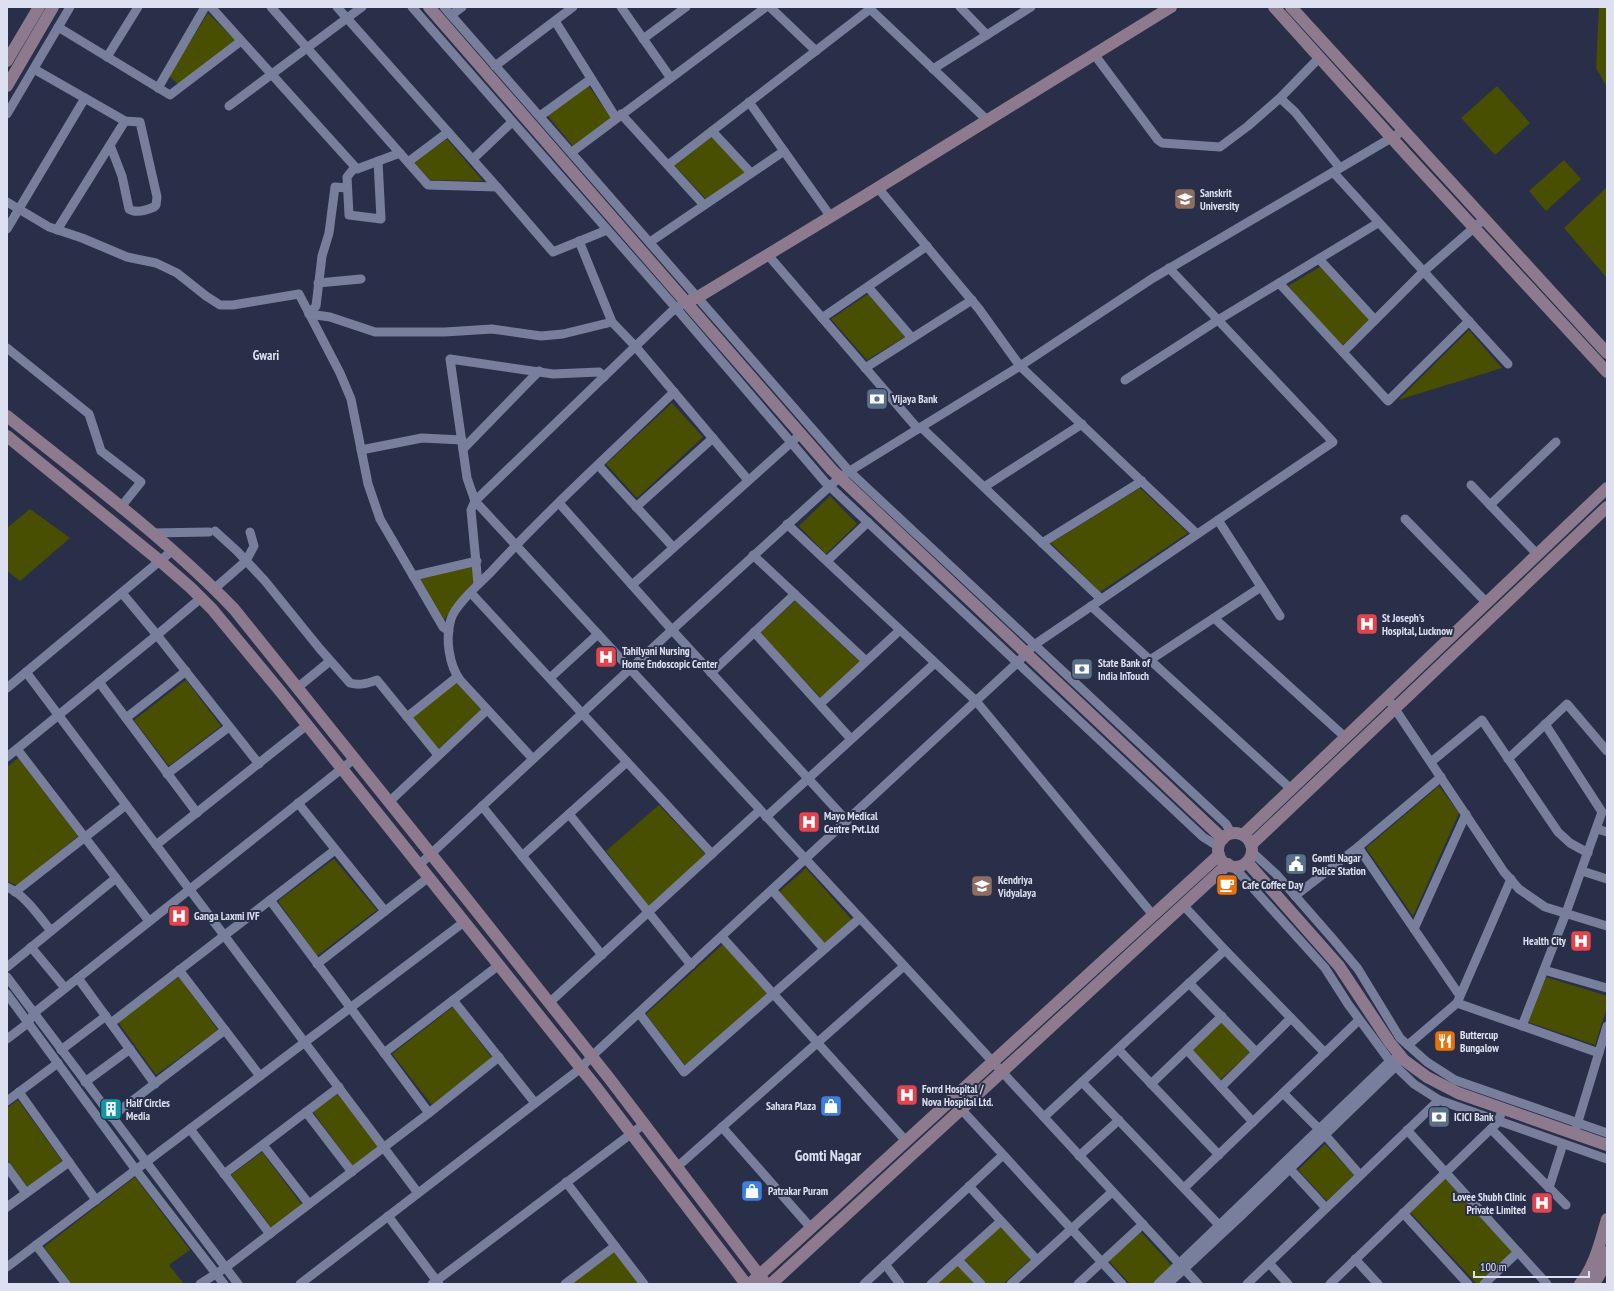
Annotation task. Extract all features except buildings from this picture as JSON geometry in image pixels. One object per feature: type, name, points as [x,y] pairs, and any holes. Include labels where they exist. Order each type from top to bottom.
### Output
[{"type":"street","points":[[7,61],[39,7]]},
{"type":"street","points":[[7,86],[53,7]]},
{"type":"street","points":[[7,114],[70,7]]},
{"type":"street","points":[[108,57],[138,7]]},
{"type":"street","points":[[158,88],[205,7]]},
{"type":"street","points":[[211,7],[354,167],[357,169],[400,153]]},
{"type":"street","points":[[271,7],[428,185],[498,187]]},
{"type":"street","points":[[337,7],[498,187],[553,252],[607,230]]},
{"type":"street","points":[[229,106],[362,7]]},
{"type":"street","points":[[412,7],[607,230],[681,305],[800,434],[844,474],[1026,653],[1130,749],[1223,843],[1222,860],[1230,865],[1320,962],[1359,1020],[1398,1062],[1414,1084],[1439,1100],[1607,1159]]},
{"type":"street","points":[[429,7],[681,305],[791,442],[830,486],[868,522],[1026,653]]},
{"type":"street","points":[[444,7],[696,294],[844,474]]},
{"type":"street","points":[[451,15],[462,7]]},
{"type":"street","points":[[495,66],[573,7]]},
{"type":"street","points":[[621,7],[670,77]]},
{"type":"street","points":[[643,39],[686,7]]},
{"type":"street","points":[[572,152],[670,77],[766,7]]},
{"type":"street","points":[[770,7],[816,51]]},
{"type":"street","points":[[960,7],[987,35]]},
{"type":"street","points":[[933,69],[1029,7]]},
{"type":"street","points":[[696,294],[768,255],[829,214],[878,188],[1156,7]]},
{"type":"street","points":[[478,584],[472,510],[475,502],[635,346],[681,305],[696,294],[985,118],[1171,7]]},
{"type":"street","points":[[1274,7],[1391,138],[1607,372]]},
{"type":"street","points":[[1291,7],[1607,353]]},
{"type":"street","points":[[668,165],[816,51],[869,8],[985,118]]},
{"type":"street","points":[[555,21],[591,79],[619,116],[668,165],[704,205]]},
{"type":"street","points":[[58,27],[170,95],[241,41]]},
{"type":"street","points":[[1094,54],[1158,140],[1162,143],[1220,147],[1248,126],[1280,98],[1319,58]]},
{"type":"street","points":[[34,68],[125,121],[140,122],[156,197],[156,204],[154,208],[139,211],[132,211],[130,209],[122,176],[110,145]]},
{"type":"street","points":[[540,116],[591,79]]},
{"type":"street","points":[[7,229],[85,98]]},
{"type":"street","points":[[1280,98],[1295,112],[1336,170],[1378,223],[1508,364]]},
{"type":"street","points":[[749,102],[829,214]]},
{"type":"street","points":[[57,230],[125,121]]},
{"type":"street","points":[[473,159],[512,122]]},
{"type":"street","points":[[712,131],[751,173]]},
{"type":"street","points":[[419,865],[753,555],[844,474],[1020,366],[1169,268],[1403,131]]},
{"type":"street","points":[[408,162],[448,132]]},
{"type":"street","points":[[650,242],[784,151]]},
{"type":"street","points":[[354,167],[347,177],[349,216],[381,219],[378,161]]},
{"type":"street","points":[[309,314],[316,306],[322,256],[329,233],[335,187],[348,188]]},
{"type":"street","points":[[878,188],[972,300],[1020,366],[1197,534]]},
{"type":"street","points":[[7,202],[49,227],[82,238],[127,257],[156,263],[177,273],[220,305],[233,305],[299,294],[340,373],[351,399],[368,484],[380,519],[443,627],[449,631]]},
{"type":"street","points":[[1343,352],[1424,272],[1484,219]]},
{"type":"street","points":[[1125,380],[1218,320],[1378,223]]},
{"type":"street","points":[[579,242],[612,322],[635,346],[748,480]]},
{"type":"street","points":[[822,318],[927,246]]},
{"type":"street","points":[[768,255],[865,368],[919,428],[984,487],[1101,599]]},
{"type":"street","points":[[1319,259],[1375,320]]},
{"type":"street","points":[[300,1284],[581,1068],[592,1056],[847,821],[1026,653],[1101,599],[1333,442],[1169,268]]},
{"type":"street","points":[[318,283],[361,279]]},
{"type":"street","points":[[1279,283],[1388,401],[1469,321]]},
{"type":"street","points":[[868,287],[912,338]]},
{"type":"street","points":[[865,368],[972,300]]},
{"type":"street","points":[[309,314],[330,317],[375,332],[445,332],[492,328],[541,336],[563,334],[612,322]]},
{"type":"street","points":[[7,348],[89,414],[101,451],[141,482],[120,508]]},
{"type":"street","points":[[604,377],[599,372],[553,374],[450,359],[467,478],[475,502],[1198,1284]]},
{"type":"street","points":[[463,445],[538,371]]},
{"type":"street","points":[[533,759],[454,672],[449,652],[449,631],[451,618],[478,584],[515,545],[674,392]]},
{"type":"street","points":[[7,416],[173,550],[234,609],[592,1056],[763,1279]]},
{"type":"street","points":[[984,487],[1082,424]]},
{"type":"street","points":[[632,585],[800,434]]},
{"type":"street","points":[[7,436],[160,561],[212,609],[429,877],[581,1068],[746,1284]]},
{"type":"street","points":[[361,450],[422,438],[463,445]]},
{"type":"street","points":[[636,507],[713,438]]},
{"type":"street","points":[[1490,505],[1556,442]]},
{"type":"street","points":[[598,466],[673,548]]},
{"type":"street","points":[[1042,543],[1142,481]]},
{"type":"street","points":[[1471,485],[1536,554]]},
{"type":"street","points":[[1243,835],[1536,554],[1607,488]]},
{"type":"street","points":[[559,503],[672,630],[847,821]]},
{"type":"street","points":[[771,1284],[1183,905],[1230,865],[1240,866],[1250,853],[1395,708],[1607,507]]},
{"type":"street","points":[[1405,519],[1486,602]]},
{"type":"street","points":[[1218,520],[1280,616]]},
{"type":"street","points":[[826,561],[868,522]]},
{"type":"street","points":[[787,524],[976,701],[1153,915]]},
{"type":"street","points":[[151,533],[212,532],[246,561],[265,581],[330,661],[350,683],[356,685],[367,684],[377,680],[438,755]]},
{"type":"street","points":[[214,588],[246,561],[254,546],[250,532]]},
{"type":"street","points":[[7,688],[122,594],[173,550]]},
{"type":"street","points":[[753,555],[866,661]]},
{"type":"street","points":[[413,576],[477,561]]},
{"type":"street","points":[[1150,660],[1261,587]]},
{"type":"street","points":[[471,593],[712,854]]},
{"type":"street","points":[[122,594],[157,635],[259,764]]},
{"type":"street","points":[[711,673],[795,594]]},
{"type":"street","points":[[7,756],[201,598]]},
{"type":"street","points":[[1091,606],[1291,789]]},
{"type":"street","points":[[1214,618],[1345,737]]},
{"type":"street","points":[[820,704],[900,630]]},
{"type":"street","points":[[754,632],[851,739]]},
{"type":"street","points":[[550,678],[598,634]]},
{"type":"street","points":[[297,688],[330,661]]},
{"type":"street","points":[[550,1003],[712,854],[808,778],[935,663]]},
{"type":"street","points":[[126,718],[186,671]]},
{"type":"street","points":[[26,672],[418,1193]]},
{"type":"street","points":[[407,717],[457,677]]},
{"type":"street","points":[[98,682],[197,813]]},
{"type":"street","points":[[1387,697],[1510,879],[1519,889],[1545,907],[1607,926]]},
{"type":"street","points":[[1508,759],[1567,704],[1607,751]]},
{"type":"street","points":[[389,802],[487,710]]},
{"type":"street","points":[[1431,762],[1482,720],[1558,832],[1570,843],[1588,853]]},
{"type":"street","points":[[1522,1026],[1566,914],[1602,812],[1545,724]]},
{"type":"street","points":[[156,845],[307,726]]},
{"type":"street","points":[[168,774],[230,727]]},
{"type":"street","points":[[17,749],[149,921]]},
{"type":"street","points":[[7,1039],[28,1023],[34,1013],[354,759]]},
{"type":"street","points":[[522,856],[627,762]]},
{"type":"street","points":[[1295,896],[1358,847],[1441,777]]},
{"type":"street","points":[[298,803],[384,911]]},
{"type":"street","points":[[51,931],[28,903],[11,890],[85,837],[126,805]]},
{"type":"street","points":[[482,806],[602,955]]},
{"type":"street","points":[[569,814],[691,965]]},
{"type":"street","points":[[1414,929],[1466,814]]},
{"type":"street","points":[[1596,829],[1607,832]]},
{"type":"street","points":[[749,1284],[763,1279],[811,1228],[1153,915],[1223,843],[1238,833],[1249,839],[1250,853],[1340,966],[1390,1043],[1398,1062],[1458,1093],[1502,1109],[1576,1128],[1607,1133]]},
{"type":"street","points":[[1358,847],[1414,929],[1458,1000],[1522,1026],[1599,1053]]},
{"type":"street","points":[[61,1050],[108,1020],[179,970],[335,850]]},
{"type":"street","points":[[1250,853],[1276,874],[1358,969],[1400,1038],[1426,1062],[1456,1080],[1576,1128],[1607,1145]]},
{"type":"street","points":[[1582,871],[1607,879]]},
{"type":"street","points":[[317,964],[429,877]]},
{"type":"street","points":[[7,967],[116,878]]},
{"type":"street","points":[[1408,1045],[1458,1000],[1510,879]]},
{"type":"street","points":[[772,890],[824,949]]},
{"type":"street","points":[[270,900],[429,1113]]},
{"type":"street","points":[[1183,905],[1325,1053]]},
{"type":"street","points":[[639,1013],[684,1072],[860,918]]},
{"type":"street","points":[[7,1267],[464,922]]},
{"type":"street","points":[[722,937],[906,1141]]},
{"type":"street","points":[[31,947],[65,988]]},
{"type":"street","points":[[1044,1117],[1225,950]]},
{"type":"street","points":[[384,1053],[499,965]]},
{"type":"street","points":[[677,1167],[904,966]]},
{"type":"street","points":[[179,970],[260,1076]]},
{"type":"street","points":[[1544,970],[1607,988]]},
{"type":"street","points":[[7,977],[145,1163],[238,1284]]},
{"type":"street","points":[[78,978],[155,1084]]},
{"type":"street","points":[[1189,983],[1256,1052]]},
{"type":"street","points":[[7,994],[136,1170],[224,1284]]},
{"type":"street","points":[[453,1000],[535,1103]]},
{"type":"street","points":[[1151,1084],[1222,1016]]},
{"type":"street","points":[[1221,1087],[1291,1018]]},
{"type":"street","points":[[1184,1188],[1359,1020]]},
{"type":"street","points":[[1576,1128],[1607,1026]]},
{"type":"street","points":[[111,1117],[225,1030]]},
{"type":"street","points":[[85,1082],[130,1049]]},
{"type":"street","points":[[1118,1049],[1219,1155]]},
{"type":"street","points":[[1187,1050],[1253,1122]]},
{"type":"street","points":[[1168,1284],[1220,1226],[1398,1062],[1416,1052]]},
{"type":"street","points":[[200,1284],[225,1268],[352,1172],[499,1057]]},
{"type":"street","points":[[7,1101],[58,1064]]},
{"type":"street","points":[[1082,1082],[1220,1226]]},
{"type":"street","points":[[224,1174],[339,1087]]},
{"type":"street","points":[[19,1092],[96,1200]]},
{"type":"street","points":[[1283,1093],[1322,1132],[1360,1175]]},
{"type":"street","points":[[1247,1284],[1439,1100]]},
{"type":"street","points":[[961,1109],[1122,1284]]},
{"type":"street","points":[[1330,1284],[1499,1121],[1502,1109]]},
{"type":"street","points":[[306,1112],[352,1172]]},
{"type":"street","points":[[1080,1156],[1119,1120]]},
{"type":"street","points":[[388,1216],[436,1283],[566,1182],[644,1124]]},
{"type":"street","points":[[722,1127],[811,1228]]},
{"type":"street","points":[[190,1129],[270,1234]]},
{"type":"street","points":[[1491,1129],[1566,1206]]},
{"type":"street","points":[[1407,1130],[1547,1284]]},
{"type":"street","points":[[1158,1284],[1182,1267],[1290,1169],[1322,1132]]},
{"type":"street","points":[[1549,1188],[1563,1144]]},
{"type":"street","points":[[263,1145],[309,1204]]},
{"type":"street","points":[[864,1284],[1003,1155]]},
{"type":"street","points":[[7,1207],[69,1162]]},
{"type":"street","points":[[7,1167],[26,1193]]},
{"type":"street","points":[[1290,1169],[1326,1208]]},
{"type":"street","points":[[566,1182],[644,1284]]},
{"type":"street","points":[[969,1186],[1037,1260]]},
{"type":"street","points":[[1011,1284],[1112,1192]]},
{"type":"street","points":[[1403,1213],[1468,1284]]},
{"type":"street","points":[[1580,1284],[1588,1275],[1594,1261],[1607,1219]]},
{"type":"street","points":[[931,1284],[1001,1221]]},
{"type":"street","points":[[1078,1284],[1143,1224]]},
{"type":"street","points":[[36,1245],[66,1284]]},
{"type":"street","points":[[565,1284],[615,1246]]},
{"type":"street","points":[[1484,1284],[1518,1252]]},
{"type":"street","points":[[1594,1284],[1601,1272],[1607,1252]]},
{"type":"street","points":[[1355,1259],[1378,1284]]},
{"type":"street","points":[[958,1260],[981,1284]]},
{"type":"street","points":[[1269,1263],[1288,1284]]},
{"type":"street","points":[[885,1264],[900,1284]]},
{"type":"green space","points":[[1599,7],[1607,7],[1607,87],[1596,68]]},
{"type":"green space","points":[[208,13],[235,40],[178,84],[169,76]]},
{"type":"green space","points":[[588,85],[611,118],[573,146],[547,115]]},
{"type":"green space","points":[[1497,86],[1530,123],[1495,155],[1461,118]]},
{"type":"green space","points":[[712,136],[746,173],[706,199],[675,166]]},
{"type":"green space","points":[[447,139],[483,181],[430,180],[414,162]]},
{"type":"green space","points":[[1564,160],[1581,179],[1546,211],[1529,191]]},
{"type":"green space","points":[[1607,187],[1607,278],[1564,228]]},
{"type":"green space","points":[[1320,267],[1369,320],[1342,346],[1288,286]]},
{"type":"green space","points":[[868,294],[905,337],[867,360],[831,319]]},
{"type":"green space","points":[[1469,330],[1502,368],[1398,400]]},
{"type":"green space","points":[[672,403],[703,437],[637,498],[606,464]]},
{"type":"green space","points":[[1140,488],[1188,533],[1100,592],[1051,543]]},
{"type":"green space","points":[[830,496],[857,524],[826,554],[799,526]]},
{"type":"green space","points":[[30,509],[70,538],[20,581],[7,571],[7,528]]},
{"type":"green space","points":[[474,565],[475,582],[459,598],[444,620],[419,578]]},
{"type":"green space","points":[[795,601],[860,662],[822,699],[760,633]]},
{"type":"green space","points":[[186,680],[221,726],[169,766],[134,720]]},
{"type":"green space","points":[[456,682],[481,710],[437,750],[412,717]]},
{"type":"green space","points":[[18,758],[78,836],[18,886],[7,881],[7,767]]},
{"type":"green space","points":[[1439,786],[1459,813],[1413,916],[1366,848]]},
{"type":"green space","points":[[659,805],[706,855],[649,906],[606,851]]},
{"type":"green space","points":[[334,859],[377,910],[317,956],[278,901]]},
{"type":"green space","points":[[806,868],[852,920],[823,946],[777,894]]},
{"type":"green space","points":[[723,944],[768,993],[685,1065],[646,1014]]},
{"type":"green space","points":[[179,977],[218,1030],[156,1075],[118,1022]]},
{"type":"green space","points":[[1546,977],[1607,996],[1607,1007],[1595,1045],[1528,1022]]},
{"type":"green space","points":[[453,1007],[492,1058],[432,1105],[392,1054]]},
{"type":"green space","points":[[1222,1022],[1250,1052],[1220,1080],[1192,1050]]},
{"type":"green space","points":[[339,1093],[378,1146],[353,1166],[313,1112]]},
{"type":"green space","points":[[18,1100],[62,1161],[28,1187],[7,1159],[7,1108]]},
{"type":"green space","points":[[1325,1144],[1354,1175],[1327,1201],[1298,1170]]},
{"type":"green space","points":[[262,1152],[302,1205],[272,1228],[231,1175]]},
{"type":"green space","points":[[135,1177],[190,1250],[169,1265],[184,1284],[72,1284],[44,1247]]},
{"type":"green space","points":[[1445,1179],[1514,1252],[1480,1284],[1477,1284],[1410,1212]]},
{"type":"green space","points":[[1001,1225],[1031,1259],[1003,1284],[987,1284],[964,1259]]},
{"type":"green space","points":[[1141,1232],[1172,1266],[1152,1284],[1130,1284],[1109,1261]]},
{"type":"green space","points":[[614,1251],[639,1284],[572,1284]]},
{"type":"green space","points":[[958,1265],[976,1284],[937,1284]]},
{"type":"place","name":"Sanskrit University","points":[[1185,199]]},
{"type":"place","name":"Vijaya Bank","points":[[877,399]]},
{"type":"place","name":"St Joseph's Hospital, Lucknow","points":[[1367,624]]},
{"type":"place","name":"Tahilyani Nursing Home Endoscopic Center","points":[[606,657]]},
{"type":"place","name":"State Bank of India InTouch","points":[[1082,669]]},
{"type":"place","name":"Mayo Medical Centre Pvt.Ltd","points":[[809,822]]},
{"type":"place","name":"Gomti Nagar Police Station","points":[[1296,864]]},
{"type":"place","name":"Cafe Coffee Day","points":[[1227,885]]},
{"type":"place","name":"Kendriya Vidyalaya","points":[[982,886]]},
{"type":"place","name":"Ganga Laxmi IVF","points":[[179,916]]},
{"type":"place","name":"Health City","points":[[1581,941]]},
{"type":"place","name":"Buttercup Bungalow","points":[[1445,1041]]},
{"type":"place","name":"Forrd Hospital / Nova Hospital Ltd.","points":[[907,1095]]},
{"type":"place","name":"Sahara Plaza","points":[[831,1106]]},
{"type":"place","name":"Half Circles Media","points":[[111,1109]]},
{"type":"place","name":"ICICI Bank","points":[[1439,1117]]},
{"type":"place","name":"Patrakar Puram","points":[[752,1191]]},
{"type":"place","name":"Lovee Shubh Clinic Private Limited","points":[[1542,1203]]},
{"type":"district","name":"Gwari","points":[[266,355]]},
{"type":"district","name":"Gomti Nagar","points":[[828,1156]]}]
